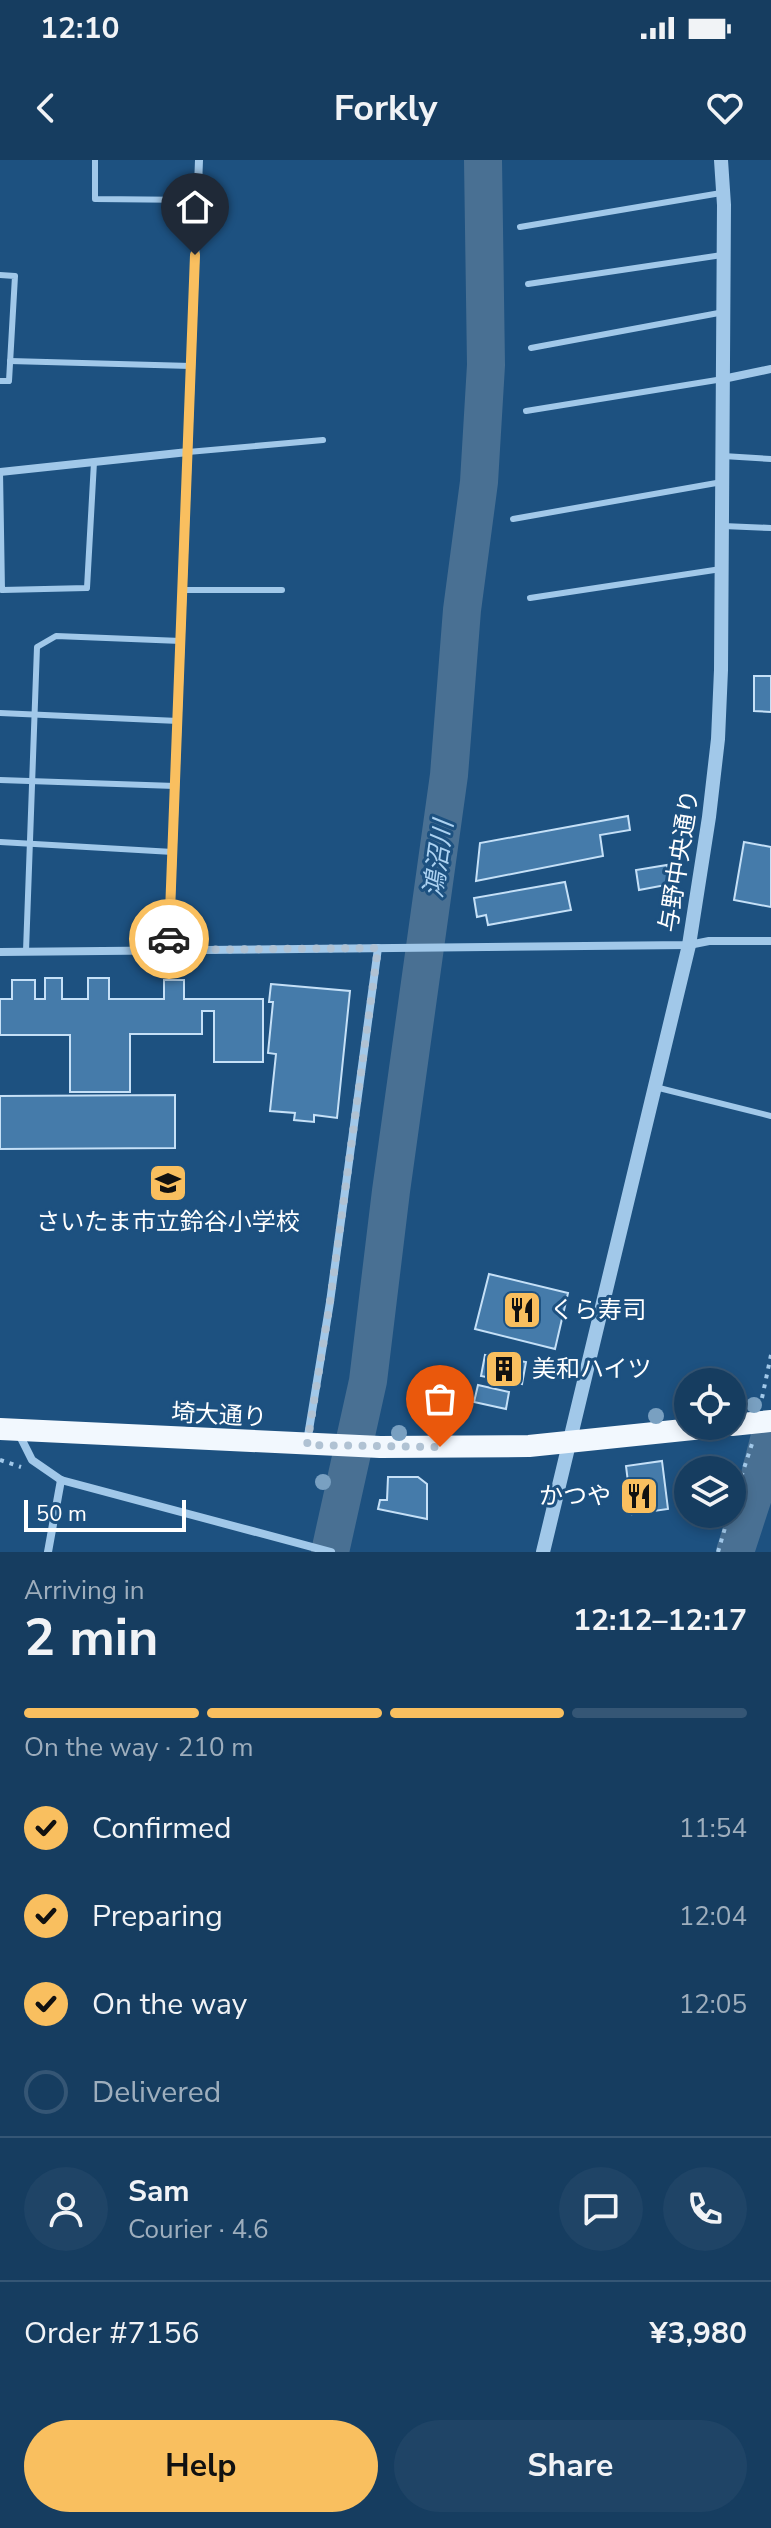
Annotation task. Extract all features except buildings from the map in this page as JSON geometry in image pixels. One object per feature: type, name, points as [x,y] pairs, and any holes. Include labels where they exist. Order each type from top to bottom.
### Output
[{"type":"highway","name":"埼大通り","points":[[8,1430],[380,1447],[529,1446],[674,1431]]},
{"type":"street","points":[[169,950],[199,160]]},
{"type":"street","name":"与野中央通り","points":[[543,1552],[689,945],[718,739],[723,526],[724,192],[721,160]]},
{"type":"street","points":[[723,379],[771,369]]},
{"type":"street","points":[[0,472],[188,452]]},
{"type":"street","points":[[0,952],[689,945],[709,941],[771,941]]},
{"type":"street","points":[[314,1446],[330,1302],[379,948]]},
{"type":"street","points":[[8,1430],[32,1460],[61,1480],[331,1552]]},
{"type":"street","points":[[48,1552],[61,1480]]},
{"type":"lane","points":[[95,160],[95,199],[197,200]]},
{"type":"lane","points":[[520,227],[724,192]]},
{"type":"lane","points":[[528,284],[724,255]]},
{"type":"lane","points":[[0,275],[15,276],[9,381],[0,381]]},
{"type":"lane","points":[[531,348],[724,312]]},
{"type":"lane","points":[[10,361],[191,366]]},
{"type":"lane","points":[[526,411],[723,379]]},
{"type":"lane","points":[[188,452],[323,440]]},
{"type":"lane","points":[[723,456],[771,459]]},
{"type":"lane","points":[[0,472],[2,590],[87,588],[94,462]]},
{"type":"lane","points":[[513,519],[722,482]]},
{"type":"lane","points":[[723,526],[771,528]]},
{"type":"lane","points":[[530,598],[722,569]]},
{"type":"lane","points":[[183,590],[282,590]]},
{"type":"lane","points":[[26,951],[37,647],[56,636],[181,641]]},
{"type":"lane","points":[[0,713],[178,721]]},
{"type":"lane","points":[[0,780],[175,786]]},
{"type":"lane","points":[[0,842],[173,852]]},
{"type":"lane","points":[[655,1087],[771,1116]]},
{"type":"path","points":[[762,1398],[771,1355]]},
{"type":"path","points":[[746,1462],[752,1444]]},
{"type":"path","points":[[0,1460],[27,1469]]},
{"type":"path","points":[[718,1552],[725,1528]]},
{"type":"waterway","name":"鴻沼川","points":[[330,1552],[368,1381],[449,775],[462,610],[479,482],[486,365],[483,160]]},
{"type":"waterway","points":[[735,1552],[771,1432]]},
{"type":"way so far","points":[[169,939],[169,950],[378,948],[330,1302],[307,1445],[440,1447]]},
{"type":"place","name":"さいたま市立鈴谷小学校","points":[[168,1183]]},
{"type":"place","name":"くら寿司","points":[[522,1310]]},
{"type":"place","name":"美和ハイツ","points":[[504,1369]]},
{"type":"place","name":"かつや","points":[[639,1496]]},
{"type":"route","points":[[169,939],[195,255]]}]
